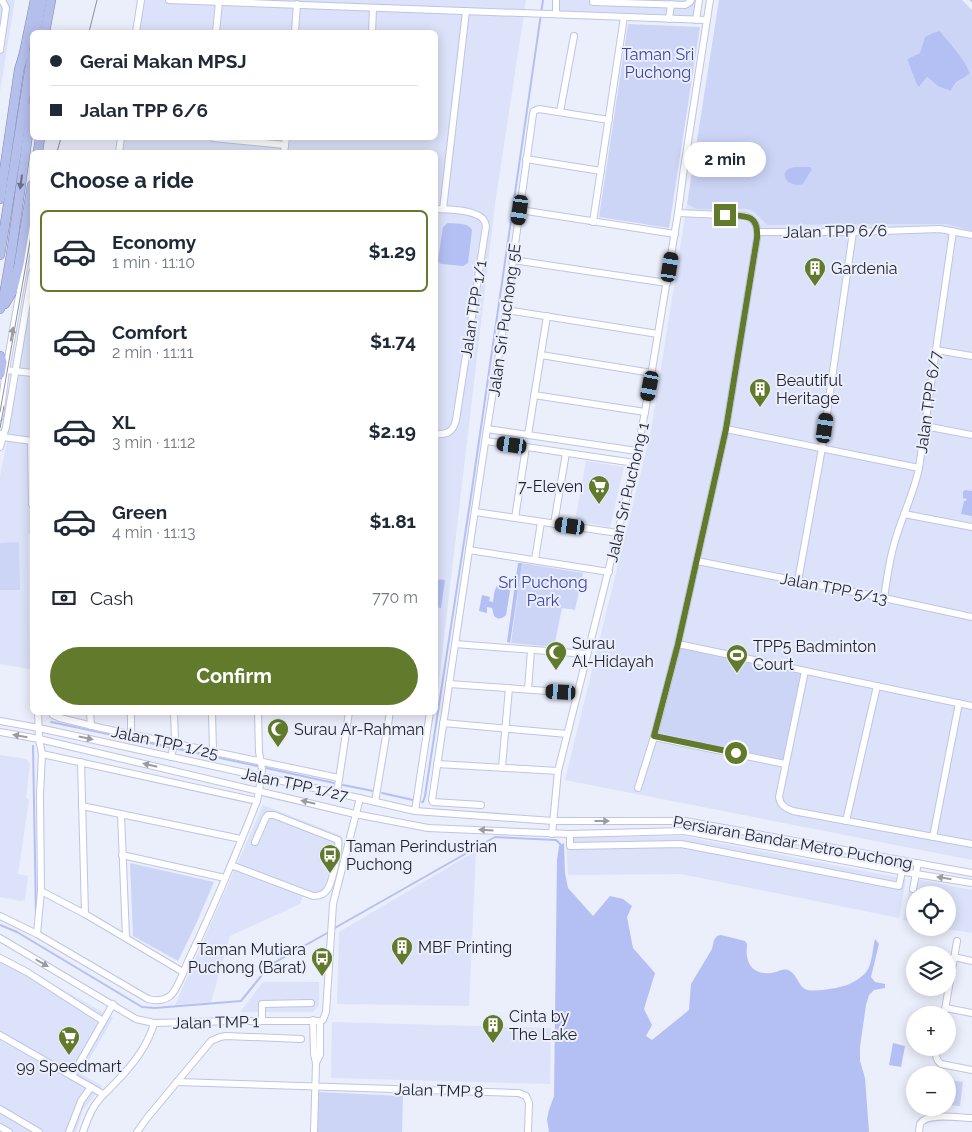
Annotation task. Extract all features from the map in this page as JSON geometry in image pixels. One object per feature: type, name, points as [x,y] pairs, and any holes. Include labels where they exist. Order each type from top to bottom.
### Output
[{"type":"highway","points":[[31,30],[35,0]]},
{"type":"highway","points":[[36,30],[42,0]]},
{"type":"highway","points":[[45,30],[51,0]]},
{"type":"highway","points":[[0,255],[19,136],[16,126],[30,38]]},
{"type":"highway","points":[[0,199],[19,70],[28,53]]},
{"type":"highway","points":[[0,310],[11,255],[30,131]]},
{"type":"highway","points":[[0,310],[12,292],[30,197]]},
{"type":"highway","points":[[0,356],[3,372]]},
{"type":"street","points":[[0,50],[6,12],[5,4],[2,0]]},
{"type":"street","points":[[136,30],[141,0]]},
{"type":"street","points":[[169,0],[707,20]]},
{"type":"street","points":[[554,14],[556,0]]},
{"type":"street","points":[[593,2],[685,5],[691,0]]},
{"type":"street","points":[[696,20],[699,0]]},
{"type":"street","name":"Jalan Sri Puchong 1","points":[[552,834],[558,771],[609,572],[645,412],[675,234],[710,0]]},
{"type":"street","points":[[216,30],[218,2]]},
{"type":"street","points":[[610,16],[612,2]]},
{"type":"street","points":[[294,30],[297,4]]},
{"type":"street","points":[[669,19],[670,4]]},
{"type":"street","points":[[372,30],[373,8]]},
{"type":"street","points":[[444,209],[466,11]]},
{"type":"street","points":[[593,222],[624,17]]},
{"type":"street","points":[[574,36],[560,112],[609,120]]},
{"type":"street","name":"Jalan Sri Puchong 5E","points":[[481,805],[432,801],[534,111],[539,109],[560,112]]},
{"type":"street","points":[[226,140],[285,149]]},
{"type":"street","points":[[526,159],[601,171]]},
{"type":"street","name":"Jalan TPP 1/1","points":[[438,209],[476,214],[484,220],[486,226],[456,420],[451,431],[447,434],[438,434]]},
{"type":"street","points":[[520,210],[675,234]]},
{"type":"street","points":[[638,788],[678,644],[726,429],[757,232],[756,223],[753,219],[745,216],[678,213]]},
{"type":"street","name":"Jalan TPP 6/6","points":[[757,232],[853,232],[940,229],[972,235]]},
{"type":"street","name":"Jalan TPP 6/7","points":[[726,429],[919,468],[953,231]]},
{"type":"street","points":[[798,581],[822,448],[853,232]]},
{"type":"street","points":[[0,417],[3,372],[30,243]]},
{"type":"street","points":[[513,260],[667,283]]},
{"type":"street","points":[[0,447],[1,435],[6,427],[30,307],[18,305]]},
{"type":"street","points":[[506,310],[658,334]]},
{"type":"street","points":[[528,435],[547,316]]},
{"type":"street","points":[[936,350],[972,356]]},
{"type":"street","points":[[541,355],[652,373]]},
{"type":"street","points":[[3,372],[30,373]]},
{"type":"street","points":[[534,395],[645,412]]},
{"type":"street","points":[[925,426],[972,435]]},
{"type":"street","points":[[488,429],[637,451]]},
{"type":"street","points":[[1,435],[30,441]]},
{"type":"street","points":[[486,441],[635,463]]},
{"type":"street","points":[[515,518],[526,447]]},
{"type":"street","points":[[554,524],[566,453]]},
{"type":"street","points":[[884,598],[891,556],[899,528],[913,492],[919,468]]},
{"type":"street","points":[[475,512],[618,533]]},
{"type":"street","points":[[904,514],[972,527]]},
{"type":"street","points":[[535,560],[541,522]]},
{"type":"street","points":[[469,550],[609,572]]},
{"type":"street","name":"Jalan TPP 5/13","points":[[697,561],[972,617]]},
{"type":"street","points":[[455,644],[587,654]]},
{"type":"street","points":[[678,644],[972,706]]},
{"type":"street","points":[[528,690],[532,650]]},
{"type":"street","points":[[805,671],[780,790],[780,802],[787,809],[972,844]]},
{"type":"street","points":[[449,684],[577,693]]},
{"type":"street","points":[[846,820],[877,686]]},
{"type":"street","points":[[502,767],[509,688]]},
{"type":"street","points":[[934,837],[959,703]]},
{"type":"street","points":[[37,934],[41,891],[40,795],[42,754],[39,740],[38,715]]},
{"type":"street","name":"Jalan TPP 1/25","points":[[53,715],[131,735],[339,778]]},
{"type":"street","points":[[90,715],[91,726]]},
{"type":"street","points":[[131,715],[131,735]]},
{"type":"street","points":[[172,757],[174,715]]},
{"type":"street","points":[[212,715],[213,752]]},
{"type":"street","points":[[0,916],[37,934],[148,999],[164,999],[170,996],[183,972],[225,878],[257,801],[262,769],[258,715]]},
{"type":"street","points":[[337,793],[350,715]]},
{"type":"street","points":[[375,802],[390,715]]},
{"type":"street","points":[[415,811],[430,715]]},
{"type":"street","name":"Jalan TPP 1/27","points":[[0,721],[261,776],[415,811],[553,821]]},
{"type":"street","points":[[443,724],[567,734]]},
{"type":"street","name":"Jalan TPP 1/27","points":[[0,732],[355,814],[428,828],[552,834]]},
{"type":"street","points":[[654,736],[785,764]]},
{"type":"street","name":"Jalan TPP 1/27","points":[[42,754],[257,801]]},
{"type":"street","points":[[81,762],[85,914]]},
{"type":"street","points":[[437,764],[558,771]]},
{"type":"street","points":[[314,1132],[316,1063],[320,1055],[316,1020],[323,1020],[326,1012],[333,904],[360,798]]},
{"type":"street","points":[[82,806],[241,839]]},
{"type":"street","points":[[121,814],[126,937]]},
{"type":"street","points":[[230,865],[309,894],[317,896],[328,890],[339,848],[338,840],[274,815],[268,815],[255,842]]},
{"type":"street","name":"Persiaran Bandar Metro Puchong","points":[[553,821],[685,821],[972,873]]},
{"type":"street","name":"Persiaran Bandar Metro Puchong","points":[[552,834],[684,831],[972,883]]},
{"type":"street","points":[[570,834],[570,846],[681,844],[899,886],[902,871]]},
{"type":"street","points":[[122,855],[225,878]]},
{"type":"street","points":[[913,886],[918,864]]},
{"type":"street","points":[[41,891],[126,937],[183,972]]},
{"type":"street","points":[[0,938],[136,1019],[154,1023]]},
{"type":"street","points":[[956,946],[957,941]]},
{"type":"street","points":[[956,957],[972,961]]},
{"type":"street","points":[[0,958],[27,972],[103,1021]]},
{"type":"street","points":[[262,1021],[262,1004],[311,1003]]},
{"type":"street","points":[[72,1076],[113,1004]]},
{"type":"street","points":[[956,1013],[972,1014]]},
{"type":"street","name":"Jalan TMP 1","points":[[83,1132],[96,1102],[113,1086],[137,1057],[146,1044],[154,1023],[316,1020]]},
{"type":"street","points":[[0,1035],[103,1094]]},
{"type":"street","points":[[141,1130],[176,1082],[211,1041],[226,1036],[301,1039]]},
{"type":"street","points":[[936,1056],[941,1064],[972,1070]]},
{"type":"street","name":"Jalan TMP 8","points":[[176,1082],[520,1093],[526,1096],[529,1104],[528,1132]]},
{"type":"street","points":[[69,1132],[81,1102],[91,1087]]},
{"type":"street","points":[[0,1109],[39,1132]]},
{"type":"street","points":[[919,1132],[920,1124],[923,1120],[932,1117],[972,1118]]},
{"type":"shaded area","points":[[0,0],[15,0],[0,91]]},
{"type":"shaded area","points":[[139,0],[526,0],[495,204],[438,688],[438,150],[115,150],[118,140],[438,140],[438,30],[134,30]]},
{"type":"shaded area","points":[[558,0],[697,0],[694,18],[558,12]]},
{"type":"shaded area","points":[[940,31],[960,56],[970,73],[955,84],[951,91],[938,86],[927,77],[919,87],[907,59],[920,53],[925,37]]},
{"type":"shaded area","points":[[794,167],[810,167],[812,169],[803,184],[793,184],[786,179],[785,172]]},
{"type":"shaded area","points":[[687,204],[696,209],[747,209],[754,212],[767,225],[946,224],[972,231],[972,860],[565,780],[651,431]]},
{"type":"shaded area","points":[[448,223],[465,225],[472,230],[468,263],[463,266],[439,263],[443,227]]},
{"type":"shaded area","points":[[30,282],[30,534],[28,535],[30,669],[0,664],[0,476],[7,440],[3,431]]},
{"type":"shaded area","points":[[586,461],[624,467],[610,527],[575,521]]},
{"type":"shaded area","points":[[965,490],[972,491],[972,516],[961,514],[964,501],[967,499],[963,498]]},
{"type":"shaded area","points":[[518,563],[522,563],[510,643],[507,642]]},
{"type":"shaded area","points":[[438,579],[445,580],[441,608],[438,608]]},
{"type":"shaded area","points":[[502,582],[508,584],[510,591],[506,615],[502,618],[497,618],[494,616],[492,608],[487,607],[487,613],[479,611],[482,595],[490,597],[489,601],[493,602],[496,588]]},
{"type":"shaded area","points":[[0,755],[26,759],[30,764],[26,798],[29,800],[18,874],[28,876],[25,900],[21,901],[0,897]]},
{"type":"shaded area","points":[[263,805],[342,836],[343,844],[331,891],[318,894],[305,891],[300,904],[230,936],[211,1002],[175,1005]]},
{"type":"shaded area","points":[[682,836],[906,879],[899,918],[681,874],[568,875],[566,837]]},
{"type":"shaded area","points":[[564,843],[565,873],[568,888],[593,916],[610,896],[623,899],[632,906],[627,917],[633,948],[655,973],[644,1009],[652,1025],[646,1036],[652,1040],[689,1010],[691,984],[712,949],[717,936],[721,935],[745,941],[747,944],[748,961],[753,969],[761,973],[788,970],[808,990],[826,990],[843,986],[862,976],[867,972],[875,939],[879,944],[871,977],[875,982],[885,984],[885,988],[874,990],[869,995],[860,1047],[860,1061],[865,1078],[869,1132],[549,1132],[547,1119],[554,1096],[557,860],[559,846]]},
{"type":"shaded area","points":[[476,851],[469,1006],[337,1004],[339,932]]},
{"type":"shaded area","points":[[912,878],[952,886],[910,886]]},
{"type":"shaded area","points":[[956,887],[972,890],[972,933],[956,930]]},
{"type":"shaded area","points":[[906,906],[906,921],[903,920]]},
{"type":"shaded area","points":[[0,954],[113,1018],[81,1074],[102,1086],[83,1110],[76,1132],[0,1132]]},
{"type":"shaded area","points":[[263,982],[319,982],[319,1005],[313,1012],[240,1012]]},
{"type":"shaded area","points":[[332,1022],[551,1028],[550,1084],[331,1078]]},
{"type":"shaded area","points":[[893,1043],[905,1046],[901,1067],[889,1065]]},
{"type":"green space","points":[[719,0],[962,0],[972,10],[972,231],[946,224],[767,225],[754,212],[747,209],[696,209],[687,204]],"holes":[[[940,31],[970,73],[955,84],[951,91],[927,77],[919,87],[907,59],[920,53]]]},
{"type":"green space","name":"Taman Sri Puchong","points":[[628,24],[700,27],[669,228],[599,217]]},
{"type":"green space","points":[[19,542],[20,590],[0,590],[0,543]]},
{"type":"green space","name":"Sri Puchong Park","points":[[522,563],[583,573],[575,610],[562,608],[554,647],[511,643]]},
{"type":"green space","points":[[680,648],[802,673],[783,760],[659,733]]},
{"type":"green space","points":[[130,863],[214,882],[178,961],[133,936]]},
{"type":"green space","points":[[956,1081],[963,1082],[960,1106],[956,1106]]},
{"type":"green space","points":[[318,1092],[403,1096],[402,1132],[317,1132]]},
{"type":"waterway","points":[[438,711],[543,0]]},
{"type":"waterway","points":[[422,802],[425,796],[437,715]]},
{"type":"waterway","points":[[51,722],[169,747]]},
{"type":"waterway","points":[[33,746],[36,916]]},
{"type":"waterway","points":[[178,749],[257,766]]},
{"type":"waterway","points":[[266,768],[334,783]]},
{"type":"waterway","points":[[343,785],[373,791]]},
{"type":"waterway","points":[[382,793],[413,800]]},
{"type":"waterway","points":[[333,929],[495,837],[556,840],[561,845]]},
{"type":"waterway","points":[[0,925],[17,932],[142,1007],[155,1008],[241,1001],[270,965],[329,932]]},
{"type":"tram line","points":[[90,30],[97,0]]},
{"type":"tram line","points":[[58,150],[60,140]]},
{"type":"tram line","points":[[0,412],[30,241]]},
{"type":"tram line","points":[[0,428],[4,406]]},
{"type":"place","name":"Gardenia","points":[[815,287]]},
{"type":"place","name":"Beautiful Heritage","points":[[760,408]]},
{"type":"place","name":"7-Eleven","points":[[599,505]]},
{"type":"place","name":"Surau Al-Hidayah","points":[[556,671]]},
{"type":"place","name":"TPP5 Badminton Court","points":[[737,674]]},
{"type":"place","name":"Surau Ar-Rahman","points":[[278,748]]},
{"type":"place","name":"Taman Perindustrian Puchong","points":[[330,874]]},
{"type":"place","name":"MBF Printing","points":[[402,966]]},
{"type":"place","name":"Taman Mutiara Puchong (Barat)","points":[[322,977]]},
{"type":"place","name":"Cinta by The Lake","points":[[493,1044]]},
{"type":"place","name":"99 Speedmart","points":[[69,1056]]},
{"type":"route","points":[[725,215],[745,216],[753,219],[756,223],[757,238],[726,429],[678,644],[654,736],[736,753]]}]
